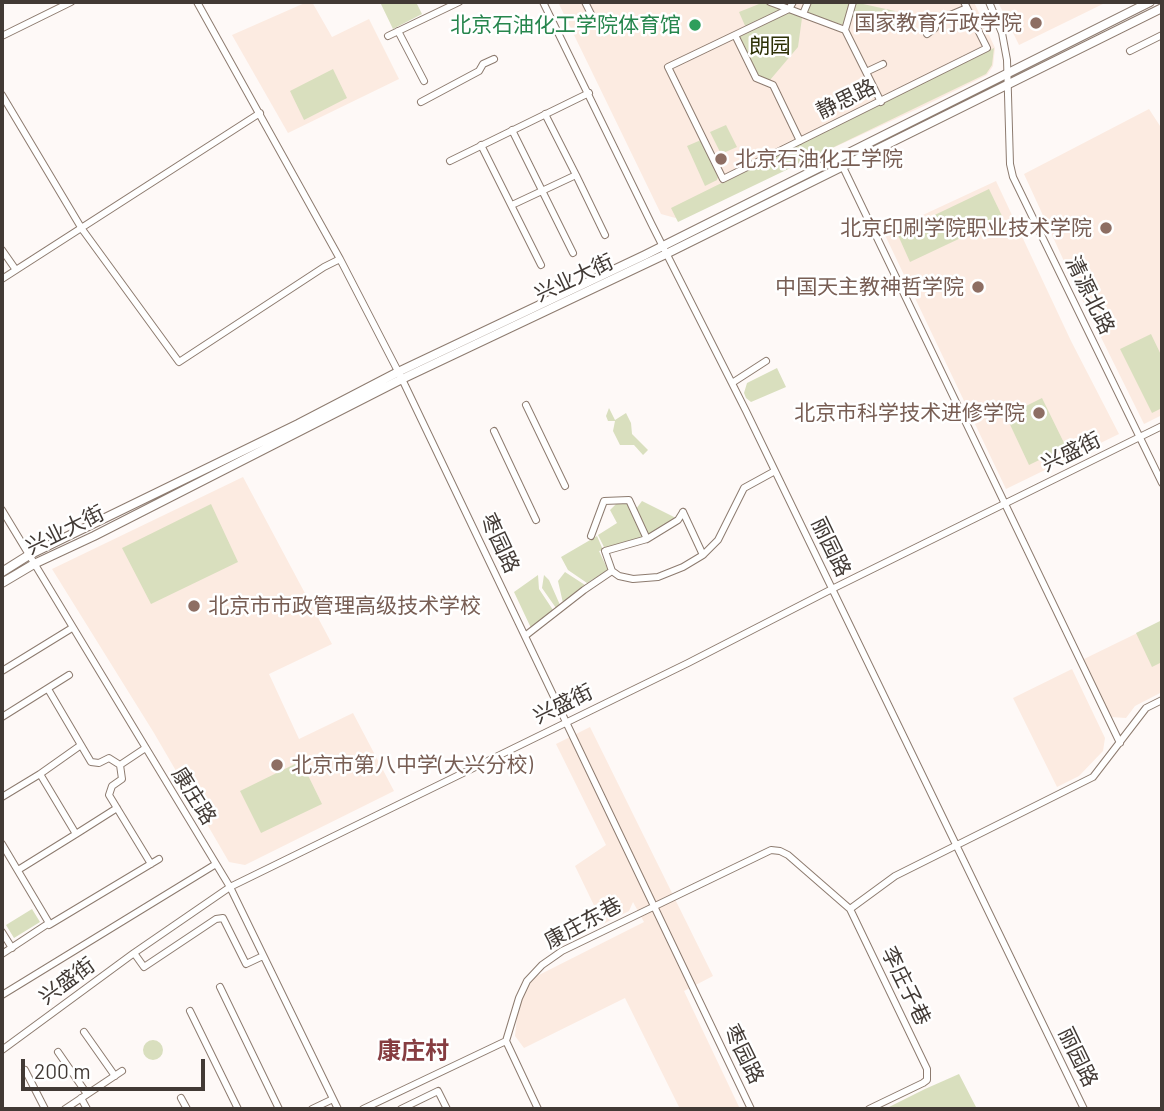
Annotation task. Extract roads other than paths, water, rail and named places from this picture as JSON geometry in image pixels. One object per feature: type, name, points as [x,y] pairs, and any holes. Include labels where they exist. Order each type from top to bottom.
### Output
[{"type":"main road","name":"兴业大街","points":[[664,250],[1150,2]]},
{"type":"main road","name":"兴业大街","points":[[2,572],[29,555],[285,430],[1007,86],[1162,8]]},
{"type":"main road","name":"兴业大街","points":[[2,583],[400,376]]},
{"type":"street","points":[[2,36],[71,2]]},
{"type":"street","name":"枣园路","points":[[197,2],[340,259],[400,376],[751,1109]]},
{"type":"street","points":[[388,36],[459,2]]},
{"type":"street","name":"丽园路","points":[[543,2],[732,383],[1084,1109]]},
{"type":"street","points":[[585,2],[594,20]]},
{"type":"street","points":[[770,2],[845,30]]},
{"type":"street","points":[[793,2],[789,9],[735,35],[756,78],[774,85],[800,141]]},
{"type":"street","points":[[803,14],[808,2]]},
{"type":"street","points":[[853,2],[845,30],[881,102]]},
{"type":"street","name":"清源北路","points":[[989,2],[1002,33],[1008,74],[1010,164],[1013,177],[1162,483]]},
{"type":"street","points":[[927,34],[935,28],[936,21],[949,17],[965,5]]},
{"type":"street","name":"静思路","points":[[735,35],[668,67],[723,179],[987,48],[965,5]]},
{"type":"street","points":[[398,31],[424,81]]},
{"type":"street","points":[[1130,51],[1162,35]]},
{"type":"street","points":[[421,102],[479,71],[483,64],[494,59]]},
{"type":"street","points":[[866,72],[883,64]]},
{"type":"street","points":[[450,161],[589,93]]},
{"type":"street","points":[[2,95],[82,229],[178,362],[340,259]]},
{"type":"street","points":[[2,279],[260,113]]},
{"type":"street","points":[[545,114],[606,235]]},
{"type":"street","points":[[512,130],[573,253]]},
{"type":"street","points":[[481,145],[541,265]]},
{"type":"street","points":[[842,165],[1120,743]]},
{"type":"street","points":[[512,205],[576,175]]},
{"type":"street","points":[[2,250],[16,270]]},
{"type":"street","points":[[732,383],[766,361]]},
{"type":"street","points":[[526,405],[565,486]]},
{"type":"street","name":"兴盛街","points":[[2,1049],[230,887],[688,663],[1162,426]]},
{"type":"street","points":[[494,431],[536,520]]},
{"type":"street","points":[[703,555],[683,512],[678,520],[648,539],[605,551],[612,571],[619,576],[634,579],[658,577],[683,567],[703,555],[718,540],[744,488],[775,471]]},
{"type":"street","points":[[591,536],[604,501],[629,499],[648,539]]},
{"type":"street","name":"康庄路","points":[[2,510],[230,887],[338,1109]]},
{"type":"street","points":[[526,636],[612,571]]},
{"type":"street","points":[[2,671],[72,628]]},
{"type":"street","points":[[2,717],[69,675]]},
{"type":"street","points":[[47,689],[91,762],[99,764],[109,758],[120,765],[122,779],[112,786],[109,795],[151,864]]},
{"type":"street","points":[[850,909],[895,876],[1093,777],[1146,708],[1162,700]]},
{"type":"street","points":[[2,797],[81,746]]},
{"type":"street","points":[[120,765],[145,749]]},
{"type":"street","points":[[40,774],[76,834]]},
{"type":"street","points":[[18,870],[117,808]]},
{"type":"street","points":[[2,844],[49,925]]},
{"type":"street","name":"康庄东巷","points":[[506,1041],[527,981],[542,965],[562,951],[771,850],[780,850],[788,855],[850,909]]},
{"type":"street","points":[[2,954],[159,859]]},
{"type":"street","points":[[2,995],[216,864]]},
{"type":"street","name":"李庄子巷","points":[[850,909],[927,1069],[927,1080],[869,1109]]},
{"type":"street","points":[[134,953],[144,967],[216,919],[223,918],[246,964],[263,956]]},
{"type":"street","points":[[2,932],[12,948]]},
{"type":"street","points":[[220,987],[279,1109]]},
{"type":"street","points":[[190,1011],[238,1109]]},
{"type":"street","points":[[85,1032],[114,1076]]},
{"type":"street","points":[[363,1109],[506,1041],[538,1109]]},
{"type":"street","points":[[58,1052],[84,1096],[87,1109]]},
{"type":"street","points":[[25,1070],[45,1109]]},
{"type":"street","points":[[65,1109],[122,1071]]},
{"type":"street","points":[[401,1109],[438,1091],[447,1109]]},
{"type":"street","points":[[181,1098],[187,1109]]},
{"type":"street","points":[[312,1109],[333,1099]]},
{"type":"place","name":"国家教育行政学院","points":[[1036,23]]},
{"type":"place","name":"北京石油化工学院体育馆","points":[[695,25]]},
{"type":"place","name":"北京石油化工学院","points":[[721,159]]},
{"type":"place","name":"北京印刷学院职业技术学院","points":[[1106,228]]},
{"type":"place","name":"中国天主教神哲学院","points":[[978,287]]},
{"type":"place","name":"北京市科学技术进修学院","points":[[1039,413]]},
{"type":"place","name":"北京市市政管理高级技术学校","points":[[194,606]]},
{"type":"place","name":"北京市第八中学(大兴分校)","points":[[277,765]]},
{"type":"district","name":"康庄村","points":[[413,1051]]},
{"type":"park label","name":"朗园","points":[[770,46]]}]
